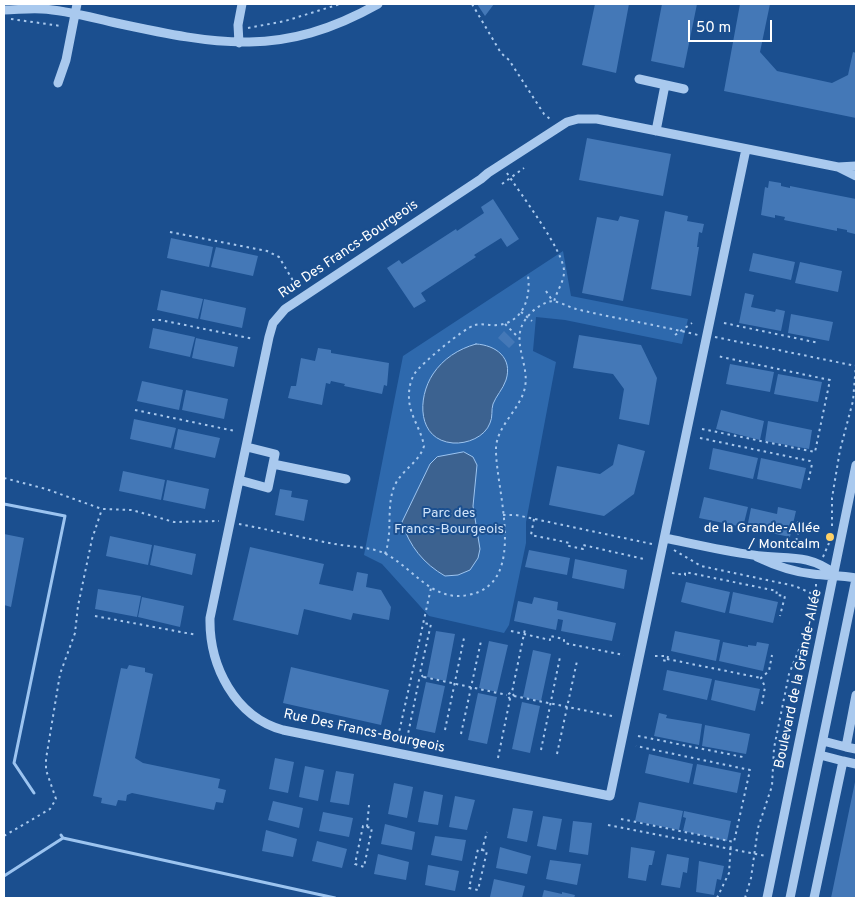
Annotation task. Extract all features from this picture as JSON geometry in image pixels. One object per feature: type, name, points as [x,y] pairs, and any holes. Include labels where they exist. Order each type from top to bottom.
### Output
[{"type":"street","points":[[32,4],[42,9],[199,40],[239,43],[274,41],[313,32],[346,20],[378,4]]},
{"type":"street","points":[[58,83],[66,60],[77,4]]},
{"type":"street","points":[[239,43],[238,25],[242,4]]},
{"type":"street","points":[[7,13],[42,9]]},
{"type":"street","points":[[639,79],[684,89]]},
{"type":"street","points":[[656,131],[665,85]]},
{"type":"street","name":"Rue Des Francs-Bourgeois","points":[[746,150],[610,796],[284,730],[264,722],[250,713],[238,700],[220,673],[213,655],[210,626],[211,608],[271,329],[280,314],[289,305],[567,122],[578,119],[597,119],[838,168],[856,176]]},
{"type":"street","name":"Rue Des Francs-Bourgeois","points":[[838,168],[856,166]]},
{"type":"street","points":[[239,480],[268,488],[275,454],[247,447]]},
{"type":"street","points":[[273,464],[346,479]]},
{"type":"street","name":"Boulevard de la Grande-Allée","points":[[767,898],[835,574],[856,464]]},
{"type":"street","points":[[665,538],[755,556],[780,568],[811,574],[835,574],[856,578],[852,617],[823,741],[790,898]]},
{"type":"street","points":[[846,747],[856,695]]},
{"type":"street","points":[[823,741],[856,749]]},
{"type":"street","points":[[820,755],[856,764]]},
{"type":"street","points":[[814,898],[843,761]]},
{"type":"path","points":[[248,28],[285,21],[340,4]]},
{"type":"path","points":[[472,4],[501,53],[508,60],[544,114],[549,117]]},
{"type":"path","points":[[7,13],[12,21],[61,26]]},
{"type":"path","points":[[502,184],[524,168]]},
{"type":"path","points":[[505,171],[531,208],[562,262],[564,277],[554,302]]},
{"type":"path","points":[[170,232],[267,251],[279,257],[295,284]]},
{"type":"path","points":[[385,554],[390,502],[394,487],[399,478],[420,456],[424,446],[409,403],[413,377],[426,360],[466,329],[480,324],[505,324],[522,312],[528,298],[528,276]]},
{"type":"path","points":[[546,291],[554,302]]},
{"type":"path","points":[[245,525],[385,554],[431,588],[446,595],[460,596],[475,593],[492,582],[500,572],[504,561],[503,515],[496,445],[499,435],[518,406],[525,387],[526,368],[520,338],[522,326],[528,316],[544,304],[554,302],[577,309],[700,335]]},
{"type":"path","points":[[522,312],[532,321]]},
{"type":"path","points":[[152,320],[160,320],[254,340]]},
{"type":"path","points":[[675,335],[692,323]]},
{"type":"path","points":[[724,323],[819,343]]},
{"type":"path","points":[[505,324],[520,338]]},
{"type":"path","points":[[509,336],[513,332]]},
{"type":"path","points":[[714,337],[856,365],[854,401],[840,450],[832,498],[832,528]]},
{"type":"path","points":[[702,428],[816,452],[830,380],[717,356]]},
{"type":"path","points":[[135,410],[235,431]]},
{"type":"path","points":[[700,438],[810,461],[812,464],[808,483]]},
{"type":"path","points":[[4,478],[46,488],[102,510],[132,510],[174,522],[222,521]]},
{"type":"path","points":[[4,836],[50,809],[56,799],[46,770],[46,759],[60,674],[75,633],[78,606],[90,549],[97,520],[102,510]]},
{"type":"path","points":[[503,515],[534,519],[647,544]]},
{"type":"path","points":[[534,519],[531,535],[570,543],[569,546],[583,549],[583,545],[644,559]]},
{"type":"path","points":[[795,547],[800,523],[797,522]]},
{"type":"path","points":[[823,558],[830,537]]},
{"type":"path","points":[[676,552],[701,566],[795,586],[815,595]]},
{"type":"path","points":[[672,573],[684,575],[686,572],[777,591],[776,595],[785,596],[780,616]]},
{"type":"path","name":"Boulevard de la Grande-Allée","points":[[745,898],[751,878],[758,828],[772,786],[774,748],[789,674],[811,623],[816,606],[817,582]]},
{"type":"path","points":[[398,737],[431,588]]},
{"type":"path","points":[[95,616],[197,635]]},
{"type":"path","points":[[422,622],[431,624],[420,673],[423,677],[507,695],[510,699]]},
{"type":"path","points":[[514,696],[512,692],[525,629]]},
{"type":"path","points":[[511,631],[550,640],[550,636],[564,639],[564,643],[624,655]]},
{"type":"path","points":[[445,730],[464,638]]},
{"type":"path","points":[[461,734],[481,641]]},
{"type":"path","points":[[655,656],[663,658],[663,655],[668,656],[667,659],[761,678],[766,687],[762,704]]},
{"type":"path","points":[[761,678],[769,671],[772,655]]},
{"type":"path","points":[[541,750],[560,657]]},
{"type":"path","points":[[557,754],[577,661]]},
{"type":"path","points":[[407,739],[419,680],[423,677]]},
{"type":"path","points":[[507,695],[512,692]]},
{"type":"path","points":[[498,758],[510,699],[514,696],[612,716]]},
{"type":"path","points":[[638,736],[743,757]]},
{"type":"path","points":[[636,746],[750,770],[734,842],[731,842],[730,873],[717,898]]},
{"type":"path","points":[[367,827],[368,805]]},
{"type":"path","points":[[621,819],[731,842]]},
{"type":"path","points":[[608,825],[776,858]]},
{"type":"path","points":[[363,826],[367,827],[372,828],[364,867],[355,864],[363,826]]},
{"type":"path","points":[[482,850],[488,832]]},
{"type":"path","points":[[478,849],[482,850],[487,851],[478,890],[469,888],[478,849]]},
{"type":"green space","name":"Parc des Francs-Bourgeois","points":[[563,251],[571,296],[688,319],[682,344],[565,320],[536,317],[533,351],[556,362],[526,522],[526,543],[509,625],[504,633],[429,616],[382,564],[364,555],[403,356]]},
{"type":"shaded area","points":[[476,344],[490,347],[501,354],[507,365],[506,380],[493,404],[491,421],[488,428],[480,436],[464,442],[453,443],[441,440],[432,434],[427,426],[423,406],[424,394],[433,374],[446,359]]},
{"type":"shaded area","points":[[464,452],[473,457],[477,465],[473,506],[480,549],[478,558],[470,570],[458,575],[445,576],[430,566],[418,554],[402,522],[430,464],[437,457]]},
{"type":"building","points":[[477,4],[494,4],[485,16]]},
{"type":"building","points":[[595,4],[629,4],[616,73],[582,65]]},
{"type":"building","points":[[662,4],[697,4],[684,68],[651,61]]},
{"type":"building","points":[[740,4],[770,4],[760,52],[777,71],[832,83],[848,75],[853,52],[856,53],[856,118],[724,91]]},
{"type":"building","points":[[587,138],[671,154],[663,196],[579,180]]},
{"type":"building","points":[[769,181],[781,183],[781,186],[790,188],[790,186],[856,199],[855,234],[837,228],[837,231],[784,220],[785,217],[775,215],[775,218],[761,215],[765,187],[768,188]]},
{"type":"building","points":[[493,199],[519,239],[507,247],[501,238],[474,255],[476,257],[421,293],[426,301],[414,308],[387,268],[399,260],[402,264],[456,229],[457,231],[484,213],[481,207]]},
{"type":"building","points":[[665,211],[688,216],[687,221],[704,224],[702,233],[699,232],[697,247],[699,247],[691,296],[651,289]]},
{"type":"building","points":[[620,216],[639,220],[623,301],[582,293],[597,217],[618,221]]},
{"type":"building","points":[[171,238],[213,247],[209,267],[167,258]]},
{"type":"building","points":[[216,247],[258,256],[253,276],[211,267]]},
{"type":"building","points":[[753,253],[795,262],[791,280],[749,271]]},
{"type":"building","points":[[800,262],[842,271],[838,292],[795,283]]},
{"type":"building","points":[[161,290],[203,299],[198,319],[157,310]]},
{"type":"building","points":[[745,293],[754,295],[751,307],[775,312],[776,309],[785,311],[781,331],[739,323]]},
{"type":"building","points":[[204,299],[246,308],[242,328],[200,319]]},
{"type":"building","points":[[791,314],[833,322],[829,341],[788,333]]},
{"type":"building","points":[[153,328],[195,337],[190,357],[149,348]]},
{"type":"building","points":[[504,331],[515,342],[509,348],[498,338]]},
{"type":"building","points":[[579,335],[641,345],[657,378],[649,425],[619,419],[624,389],[613,374],[573,368]]},
{"type":"building","points":[[196,338],[238,347],[234,367],[192,358]]},
{"type":"building","points":[[318,348],[331,350],[331,353],[389,363],[387,386],[384,385],[382,394],[344,386],[345,384],[331,381],[330,384],[326,383],[322,405],[288,398],[291,386],[296,386],[301,358],[315,361]]},
{"type":"building","points":[[730,364],[774,372],[770,392],[726,384]]},
{"type":"building","points":[[778,374],[822,382],[818,402],[774,394]]},
{"type":"building","points":[[142,381],[183,390],[179,410],[137,401]]},
{"type":"building","points":[[186,390],[228,399],[224,419],[182,410]]},
{"type":"building","points":[[721,410],[764,421],[760,440],[716,429]]},
{"type":"building","points":[[134,419],[176,428],[171,448],[130,439]]},
{"type":"building","points":[[768,421],[812,430],[809,449],[765,441]]},
{"type":"building","points":[[178,429],[220,438],[215,458],[174,449]]},
{"type":"building","points":[[618,444],[645,451],[634,494],[604,516],[549,505],[557,466],[600,474],[613,465]]},
{"type":"building","points":[[713,448],[758,458],[753,479],[709,469]]},
{"type":"building","points":[[761,458],[806,468],[801,489],[757,479]]},
{"type":"building","points":[[123,471],[165,480],[161,500],[119,491]]},
{"type":"building","points":[[167,480],[209,489],[205,509],[163,500]]},
{"type":"building","points":[[280,489],[292,491],[291,497],[308,500],[304,521],[275,515]]},
{"type":"building","points":[[704,497],[748,507],[743,527],[699,518]]},
{"type":"building","points":[[778,507],[796,511],[790,537],[747,528],[751,508],[777,514]]},
{"type":"building","points":[[4,534],[24,538],[11,607],[4,605]]},
{"type":"building","points":[[110,536],[152,545],[148,565],[106,556]]},
{"type":"building","points":[[154,545],[196,554],[192,575],[150,565]]},
{"type":"building","points":[[250,547],[324,564],[319,584],[353,591],[357,572],[368,574],[366,587],[381,590],[391,607],[389,620],[353,613],[351,620],[304,609],[298,635],[233,620]]},
{"type":"building","points":[[529,550],[570,558],[567,575],[525,567]]},
{"type":"building","points":[[575,559],[627,570],[624,589],[572,578]]},
{"type":"building","points":[[686,582],[730,592],[725,613],[681,602]]},
{"type":"building","points":[[98,589],[141,596],[137,617],[95,609]]},
{"type":"building","points":[[733,592],[778,602],[773,623],[729,613]]},
{"type":"building","points":[[142,597],[184,606],[180,627],[138,617]]},
{"type":"building","points":[[534,597],[558,602],[557,610],[616,623],[612,641],[561,631],[563,620],[558,619],[556,630],[514,621],[518,601],[532,604]]},
{"type":"building","points":[[436,631],[455,634],[446,681],[427,677]]},
{"type":"building","points":[[675,631],[720,640],[716,661],[671,651]]},
{"type":"building","points":[[489,641],[508,645],[497,692],[479,688]]},
{"type":"building","points":[[723,642],[748,647],[748,645],[756,646],[757,642],[769,644],[763,671],[719,661]]},
{"type":"building","points":[[533,650],[551,654],[541,701],[523,697]]},
{"type":"building","points":[[129,665],[145,668],[145,672],[153,674],[135,758],[143,763],[220,779],[218,788],[226,790],[223,803],[216,802],[214,810],[132,793],[127,795],[126,801],[118,800],[116,806],[101,803],[102,798],[93,796],[121,668],[127,669]]},
{"type":"building","points":[[291,667],[389,690],[381,725],[283,703]]},
{"type":"building","points":[[667,670],[712,679],[707,700],[663,690]]},
{"type":"building","points":[[715,680],[760,689],[755,711],[711,700]]},
{"type":"building","points":[[426,682],[445,686],[435,733],[416,729]]},
{"type":"building","points":[[478,693],[497,697],[487,744],[468,740]]},
{"type":"building","points":[[522,702],[540,706],[530,753],[512,749]]},
{"type":"building","points":[[659,713],[667,715],[666,718],[702,724],[699,745],[654,736]]},
{"type":"building","points":[[705,725],[750,734],[746,754],[702,746]]},
{"type":"building","points":[[649,754],[693,764],[689,783],[645,773]]},
{"type":"building","points":[[275,758],[294,762],[288,793],[269,789]]},
{"type":"building","points":[[697,764],[741,773],[737,793],[693,784]]},
{"type":"building","points":[[305,766],[324,770],[318,801],[299,797]]},
{"type":"building","points":[[336,771],[354,774],[349,805],[330,802]]},
{"type":"building","points":[[855,782],[856,898],[831,898]]},
{"type":"building","points":[[394,783],[413,787],[407,818],[388,814]]},
{"type":"building","points":[[424,791],[443,795],[438,825],[418,822]]},
{"type":"building","points":[[455,796],[475,800],[467,830],[449,827]]},
{"type":"building","points":[[273,801],[303,808],[299,828],[268,820]]},
{"type":"building","points":[[639,802],[683,811],[679,830],[635,821]]},
{"type":"building","points":[[513,808],[533,811],[527,842],[507,838]]},
{"type":"building","points":[[684,811],[731,821],[727,841],[683,831],[686,818],[683,817]]},
{"type":"building","points":[[323,812],[353,818],[349,837],[319,831]]},
{"type":"building","points":[[543,816],[562,819],[556,850],[537,846]]},
{"type":"building","points":[[573,821],[592,823],[588,855],[569,852]]},
{"type":"building","points":[[385,824],[415,832],[412,850],[381,844]]},
{"type":"building","points":[[266,830],[297,839],[293,857],[262,851]]},
{"type":"building","points":[[435,836],[466,840],[462,861],[431,855]]},
{"type":"building","points":[[317,841],[347,849],[342,868],[312,861]]},
{"type":"building","points":[[500,847],[531,856],[527,874],[496,868]]},
{"type":"building","points":[[631,847],[655,851],[652,865],[649,865],[646,881],[628,878]]},
{"type":"building","points":[[378,854],[409,862],[406,880],[374,874]]},
{"type":"building","points":[[667,854],[689,858],[687,873],[683,872],[680,888],[661,885]]},
{"type":"building","points":[[550,860],[581,864],[577,885],[546,879]]},
{"type":"building","points":[[699,861],[724,866],[721,880],[717,879],[714,895],[696,892]]},
{"type":"building","points":[[428,865],[459,871],[455,891],[425,885]]},
{"type":"building","points":[[494,879],[525,886],[522,898],[490,897]]},
{"type":"building","points":[[544,890],[575,895],[574,898],[542,898]]},
{"type":"waterway","points":[[4,504],[65,516],[14,763],[34,793]]},
{"type":"waterway","points":[[61,835],[63,838],[335,898]]},
{"type":"waterway","points":[[4,876],[63,838]]},
{"type":"place","name":"de la Grande-Allée / Montcalm","points":[[830,537]]}]
